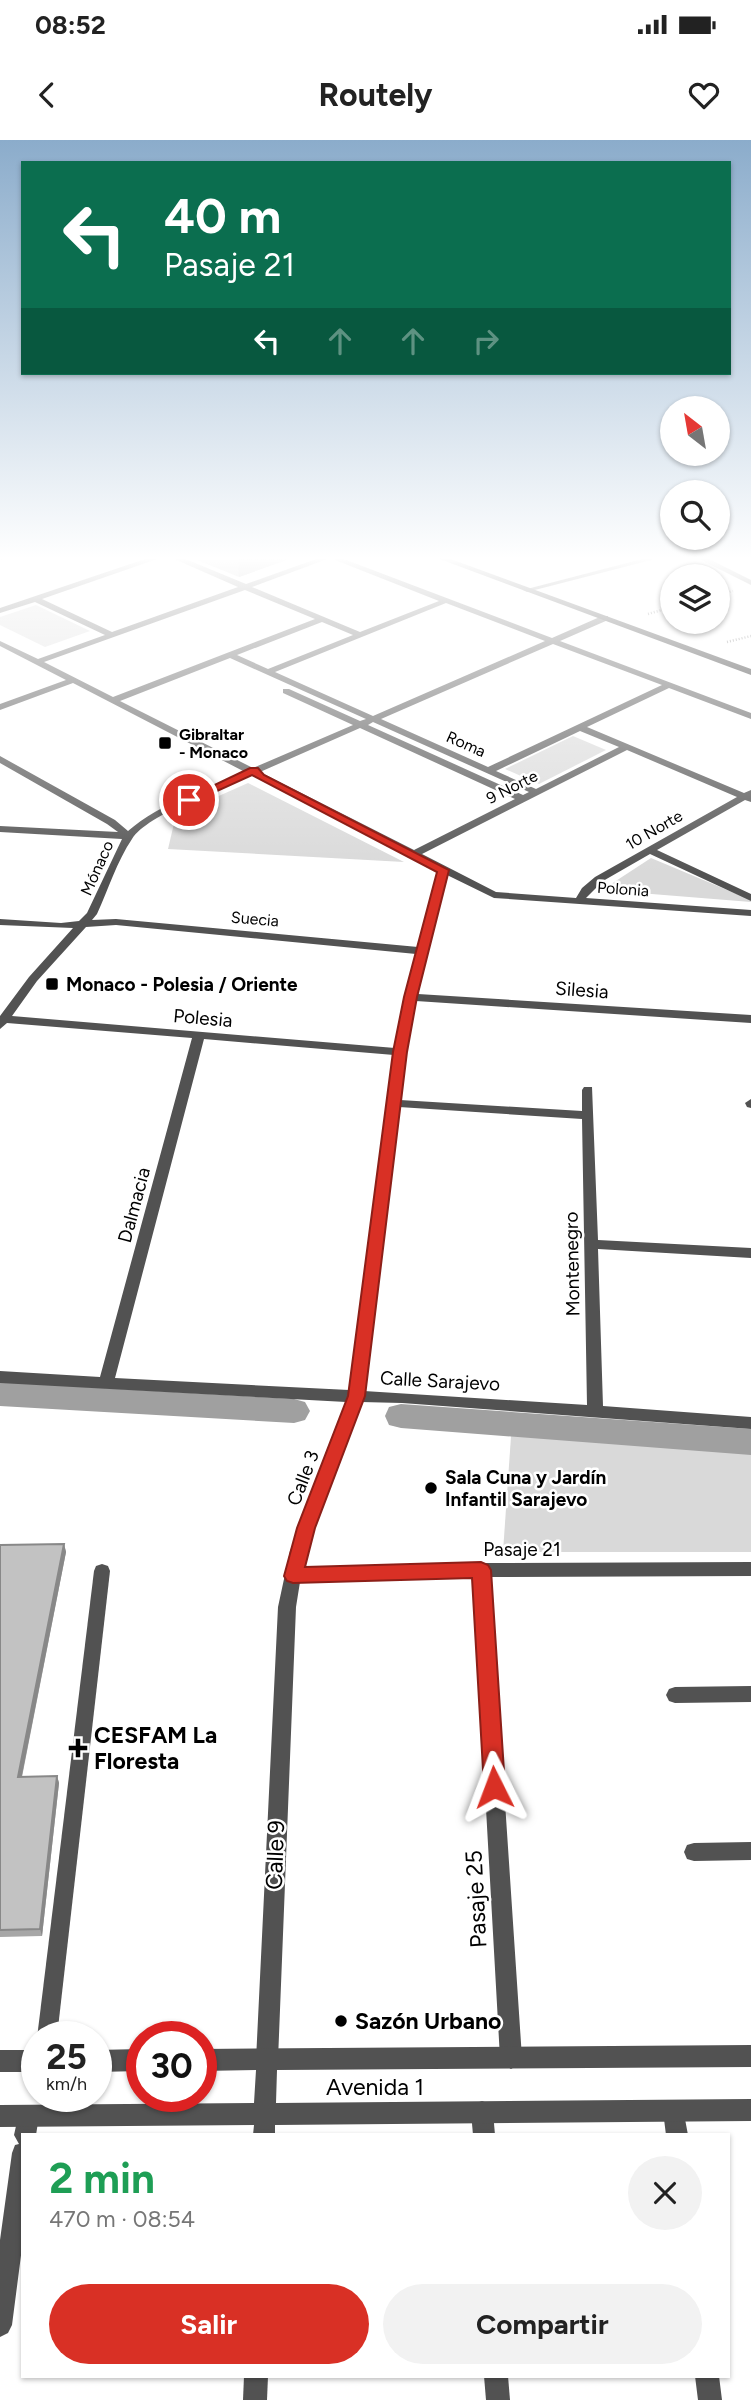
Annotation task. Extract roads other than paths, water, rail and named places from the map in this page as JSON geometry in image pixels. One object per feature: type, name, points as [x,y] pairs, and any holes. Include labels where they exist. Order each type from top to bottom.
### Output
[{"type":"main road","points":[[728,663],[751,672]]},
{"type":"street","points":[[40,663],[443,870],[400,1052],[356,1396]]},
{"type":"street","points":[[114,700],[209,663]]},
{"type":"street","name":"Roma","points":[[226,663],[523,799]]},
{"type":"street","name":"Roma","points":[[249,663],[536,792]]},
{"type":"street","points":[[268,672],[289,663]]},
{"type":"street","name":"Mónaco","points":[[2,1022],[33,979],[84,925],[99,904],[128,836],[154,816],[500,663]]},
{"type":"street","points":[[612,663],[751,716]]},
{"type":"street","points":[[0,708],[74,680]]},
{"type":"street","points":[[484,782],[493,773],[579,727],[669,685]]},
{"type":"street","points":[[579,727],[749,796]]},
{"type":"street","name":"9 Norte","points":[[412,855],[626,747]]},
{"type":"street","points":[[0,759],[111,822],[128,836]]},
{"type":"street","name":"10 Norte","points":[[579,902],[586,890],[599,879],[749,796]]},
{"type":"street","points":[[0,828],[128,836]]},
{"type":"street","points":[[649,850],[751,898]]},
{"type":"street","name":"Polonia","points":[[443,870],[494,895],[751,913]]},
{"type":"street","points":[[0,922],[84,925]]},
{"type":"street","name":"Suecia","points":[[84,925],[116,922],[423,951]]},
{"type":"street","name":"Silesia","points":[[411,997],[751,1019]]},
{"type":"street","name":"Polesia","points":[[2,1022],[400,1052]]},
{"type":"street","name":"Dalmacia","points":[[106,1384],[199,1035]]},
{"type":"street","name":"Montenegro","points":[[588,1090],[595,1411]]},
{"type":"street","points":[[393,1103],[588,1115]]},
{"type":"street","points":[[591,1244],[751,1253]]},
{"type":"street","name":"Calle Sarajevo","points":[[0,1377],[356,1396],[751,1423]]},
{"type":"street","name":"Calle 3","points":[[293,1576],[302,1539],[356,1396]]},
{"type":"street","name":"Pasaje 21","points":[[293,1576],[481,1570],[751,1569]]},
{"type":"street","name":"Pasaje 25","points":[[481,1570],[511,2058]]},
{"type":"street","points":[[49,2021],[102,1571]]},
{"type":"street","name":"Calle 9","points":[[265,2125],[284,1635],[293,1576]]},
{"type":"street","points":[[675,1695],[751,1694]]},
{"type":"street","points":[[694,1852],[751,1851]]},
{"type":"street","name":"Avenida 1","points":[[217,2060],[751,2056]]},
{"type":"street","points":[[0,2061],[21,2061]]},
{"type":"street","name":"Avenida 1","points":[[0,2116],[26,2125],[265,2125],[482,2112],[751,2110]]},
{"type":"street","points":[[674,2111],[677,2133]]},
{"type":"street","points":[[482,2112],[484,2133]]},
{"type":"street","points":[[0,2325],[21,2167]]},
{"type":"street","points":[[255,2400],[256,2378]]},
{"type":"street","points":[[496,2378],[498,2400]]},
{"type":"street","points":[[707,2378],[710,2400]]},
{"type":"waterway","points":[[0,1394],[294,1411]]},
{"type":"waterway","points":[[401,1416],[751,1442]]},
{"type":"place","name":"Gibraltar - Monaco","points":[[165,743]]},
{"type":"place","name":"Monaco - Polesia / Oriente","points":[[52,984]]},
{"type":"place","name":"Sala Cuna y Jardín Infantil Sarajevo","points":[[431,1488]]},
{"type":"place","name":"CESFAM La Floresta","points":[[78,1748]]},
{"type":"place","name":"Sazón Urbano","points":[[341,2021]]}]
